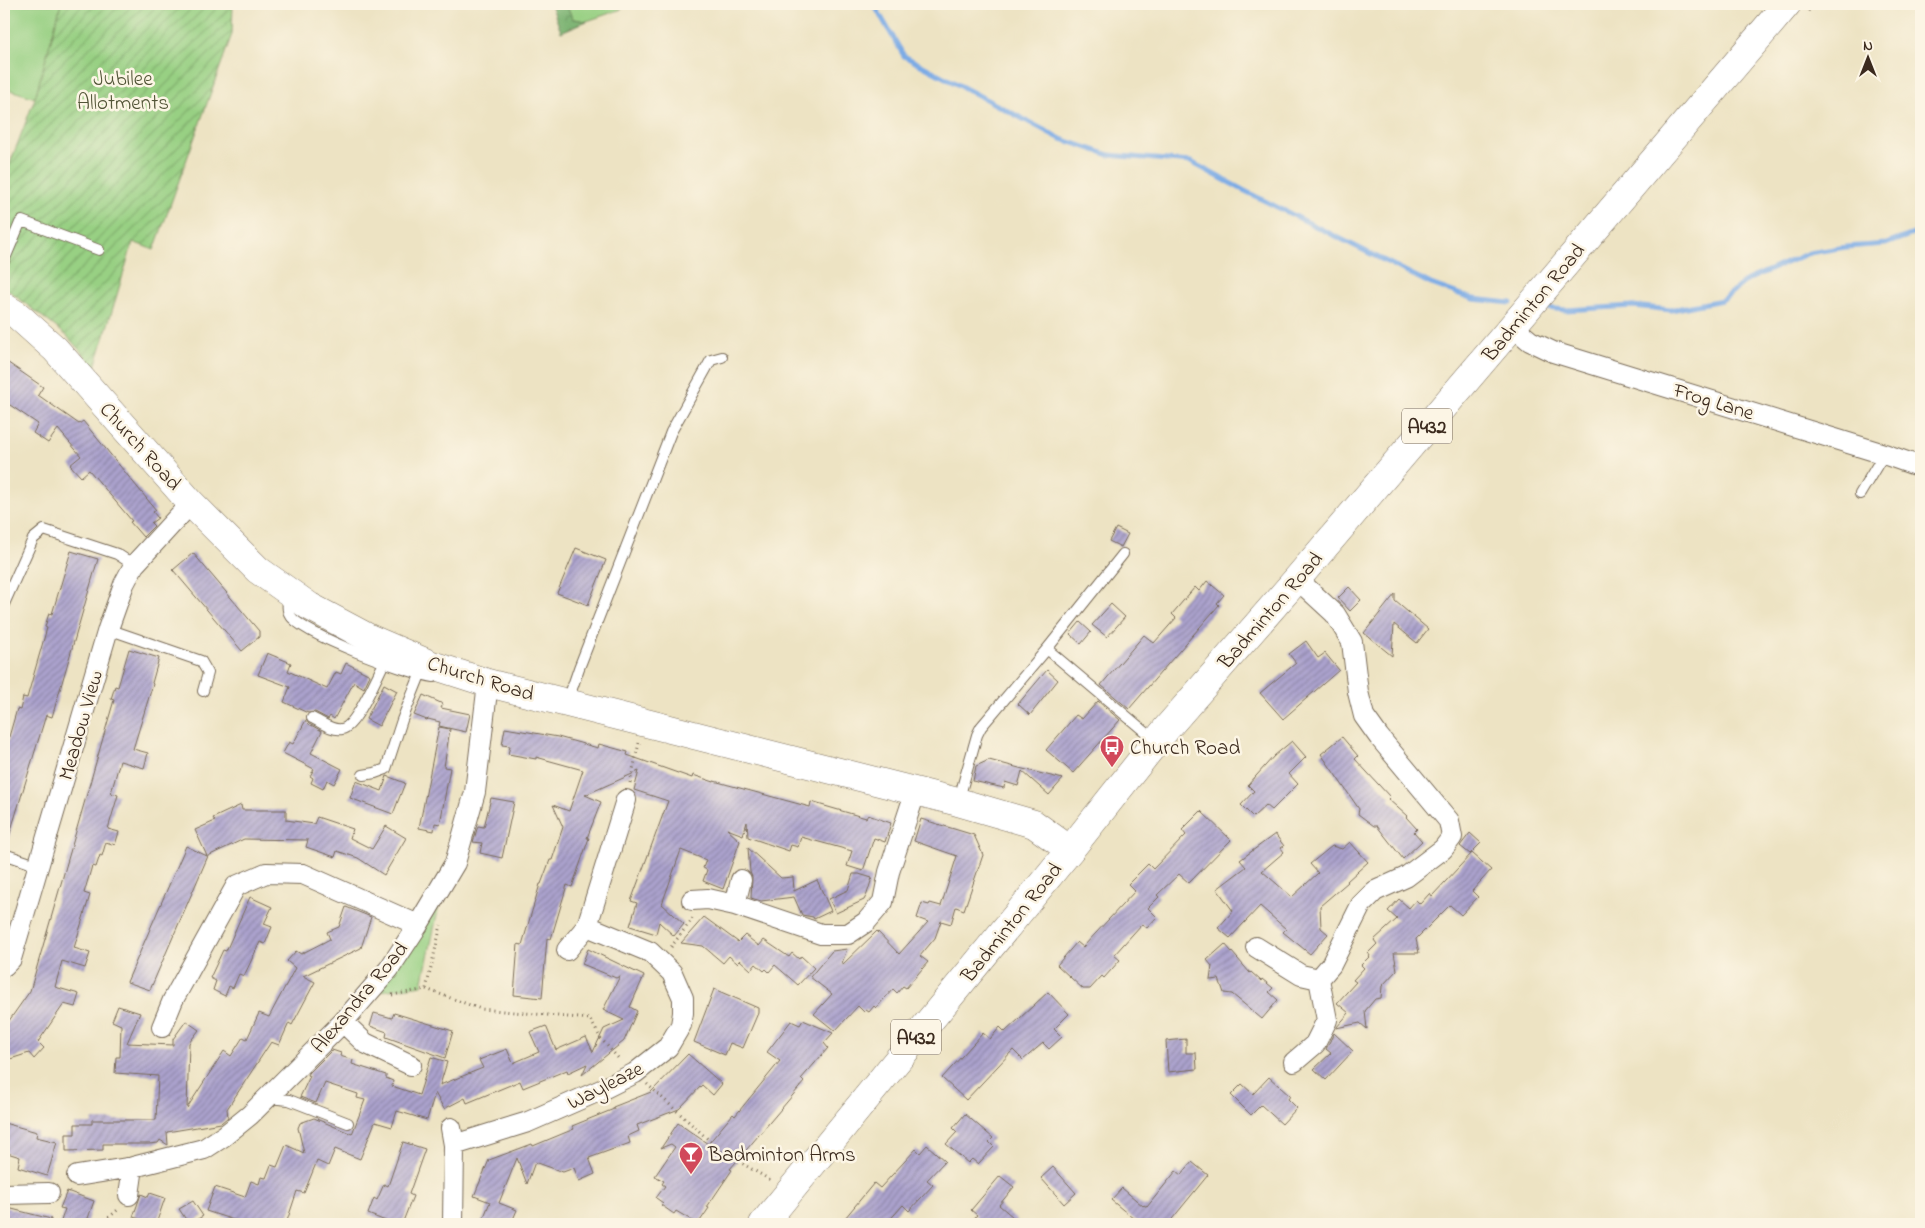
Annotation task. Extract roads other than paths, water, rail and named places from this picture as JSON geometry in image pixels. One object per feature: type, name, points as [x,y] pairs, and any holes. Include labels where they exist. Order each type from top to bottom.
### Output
[{"type":"main road","name":"Badminton Road","points":[[763,1224],[1070,850],[1156,741],[1297,579],[1787,4]]},
{"type":"main road","name":"Church Road","points":[[4,307],[17,315],[55,350],[191,503],[258,570],[309,606],[369,638],[432,665],[488,683],[916,790],[1034,824],[1070,850]]},
{"type":"street","name":"Frog Lane","points":[[1512,326],[1530,341],[1553,352],[1921,467]]},
{"type":"street","name":"Meadow View","points":[[4,966],[11,959],[108,629],[124,584],[134,565],[191,503]]},
{"type":"street","points":[[1297,579],[1335,614],[1352,642],[1358,692],[1364,716],[1379,737],[1449,821],[1452,837],[1443,849],[1406,876],[1375,891],[1361,905],[1331,965],[1319,979]]},
{"type":"street","name":"Alexandra Road","points":[[77,1176],[133,1167],[204,1149],[231,1131],[343,1022],[389,968],[418,925],[455,863],[475,792],[488,683]]},
{"type":"street","points":[[700,900],[735,905],[821,934],[848,934],[866,922],[884,902],[889,872],[916,790]]},
{"type":"street","points":[[568,950],[587,926],[626,800]]},
{"type":"street","points":[[162,1027],[173,1000],[236,886],[266,873],[303,874],[418,925]]},
{"type":"street","points":[[735,905],[741,880]]},
{"type":"street","name":"Wayleaze","points":[[453,1224],[452,1137],[528,1122],[601,1090],[634,1073],[668,1047],[681,1025],[683,998],[672,973],[650,952],[636,944],[587,926]]},
{"type":"street","points":[[1256,946],[1301,975],[1319,979]]},
{"type":"street","points":[[1294,1062],[1315,1044],[1327,1020],[1319,979]]},
{"type":"street","points":[[343,1022],[365,1044],[411,1065]]},
{"type":"street","points":[[129,1195],[133,1167]]},
{"type":"street","points":[[4,1194],[49,1193]]},
{"type":"lane","points":[[4,261],[22,221],[99,250]]},
{"type":"lane","points":[[567,703],[671,432],[711,360],[722,356]]},
{"type":"lane","points":[[1860,494],[1884,454]]},
{"type":"lane","points":[[4,604],[33,539],[44,530],[117,554],[134,565]]},
{"type":"lane","points":[[958,802],[981,727],[1047,649],[1123,554]]},
{"type":"lane","points":[[290,592],[288,609],[290,616],[295,621],[348,648],[420,675],[439,678],[447,676],[452,672]]},
{"type":"lane","points":[[108,629],[201,661],[208,673],[203,692]]},
{"type":"lane","points":[[1047,649],[1156,741]]},
{"type":"lane","points":[[312,718],[329,727],[343,729],[347,727],[362,706],[384,663]]},
{"type":"lane","points":[[363,775],[375,773],[386,768],[420,675]]},
{"type":"lane","points":[[4,854],[39,866]]},
{"type":"lane","points":[[267,1098],[289,1100],[348,1123]]},
{"type":"waterway","points":[[876,4],[876,8],[904,56],[1061,139],[1109,155],[1191,162],[1431,284],[1473,299],[1511,303]]},
{"type":"waterway","points":[[1547,308],[1565,310],[1633,306],[1671,310],[1722,300],[1747,280],[1809,253],[1846,247],[1886,244],[1913,234],[1921,234]]},
{"type":"place","name":"Church Road","points":[[1112,768]]},
{"type":"place","name":"Badminton Arms","points":[[691,1175]]},
{"type":"park label","name":"Jubilee Allotments","points":[[123,90]]}]
